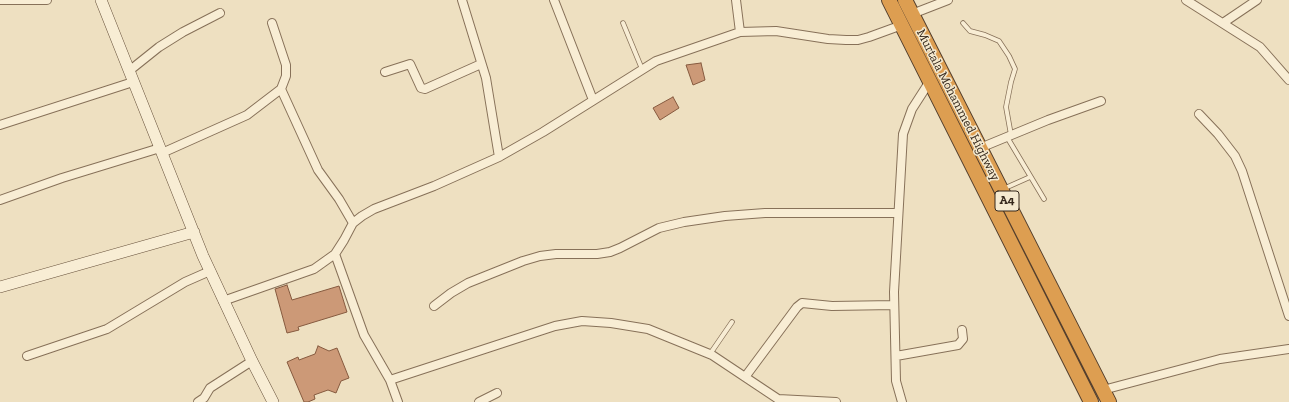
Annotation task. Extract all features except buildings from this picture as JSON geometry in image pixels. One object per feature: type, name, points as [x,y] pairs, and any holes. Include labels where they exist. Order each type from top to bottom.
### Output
[{"type":"highway","name":"Murtala Mohammed Highway","points":[[889,0],[1091,402]]},
{"type":"highway","name":"Murtala Mohammed Highway","points":[[905,0],[1106,396]]},
{"type":"main road","points":[[101,0],[210,271],[273,402]]},
{"type":"main road","points":[[0,287],[194,232]]},
{"type":"street","points":[[0,0],[47,0]]},
{"type":"street","points":[[462,0],[486,78],[499,157]]},
{"type":"street","points":[[554,0],[593,100]]},
{"type":"street","points":[[736,0],[740,32]]},
{"type":"street","points":[[912,14],[948,0]]},
{"type":"street","points":[[1186,0],[1260,47],[1289,80]]},
{"type":"street","points":[[1223,23],[1257,0]]},
{"type":"street","points":[[129,71],[159,47],[183,32],[220,13]]},
{"type":"street","points":[[0,200],[62,178],[161,151],[247,116],[281,89],[286,76],[286,65],[272,23]]},
{"type":"street","points":[[224,302],[314,269],[335,254],[353,223],[374,209],[434,186],[499,157],[543,132],[656,60],[740,32],[776,31],[846,40],[858,40],[902,25]]},
{"type":"street","points":[[385,72],[410,64],[421,88],[425,89],[481,64]]},
{"type":"street","points":[[902,402],[896,381],[894,292],[903,134],[912,109],[930,81]]},
{"type":"street","points":[[0,125],[133,82]]},
{"type":"street","points":[[281,89],[318,170],[339,199],[353,223]]},
{"type":"street","points":[[980,148],[1048,120],[1101,101]]},
{"type":"street","points":[[1199,114],[1218,134],[1235,156],[1242,171],[1289,316]]},
{"type":"street","points":[[434,306],[451,293],[468,283],[523,261],[540,256],[556,254],[597,254],[610,252],[659,228],[684,222],[725,216],[765,213],[898,213]]},
{"type":"street","points":[[335,254],[364,335],[390,380],[398,402]]},
{"type":"street","points":[[27,356],[107,329],[185,282],[210,271]]},
{"type":"street","points":[[745,377],[802,302],[832,306],[894,305]]},
{"type":"street","points":[[390,380],[556,326],[582,321],[611,323],[648,329],[710,354],[778,400],[836,402]]},
{"type":"street","points":[[896,356],[958,345],[963,339],[962,330]]},
{"type":"street","points":[[1106,396],[1220,359],[1289,349]]},
{"type":"street","points":[[198,402],[204,398],[210,388],[252,361]]},
{"type":"street","points":[[479,402],[497,394]]},
{"type":"lane","points":[[623,23],[642,69]]},
{"type":"lane","points":[[963,23],[970,31],[985,35],[998,41],[1010,56],[1015,69],[1006,107],[1009,136],[1030,177],[1044,199]]},
{"type":"lane","points":[[1001,190],[1030,177]]},
{"type":"lane","points":[[710,354],[732,322]]}]
